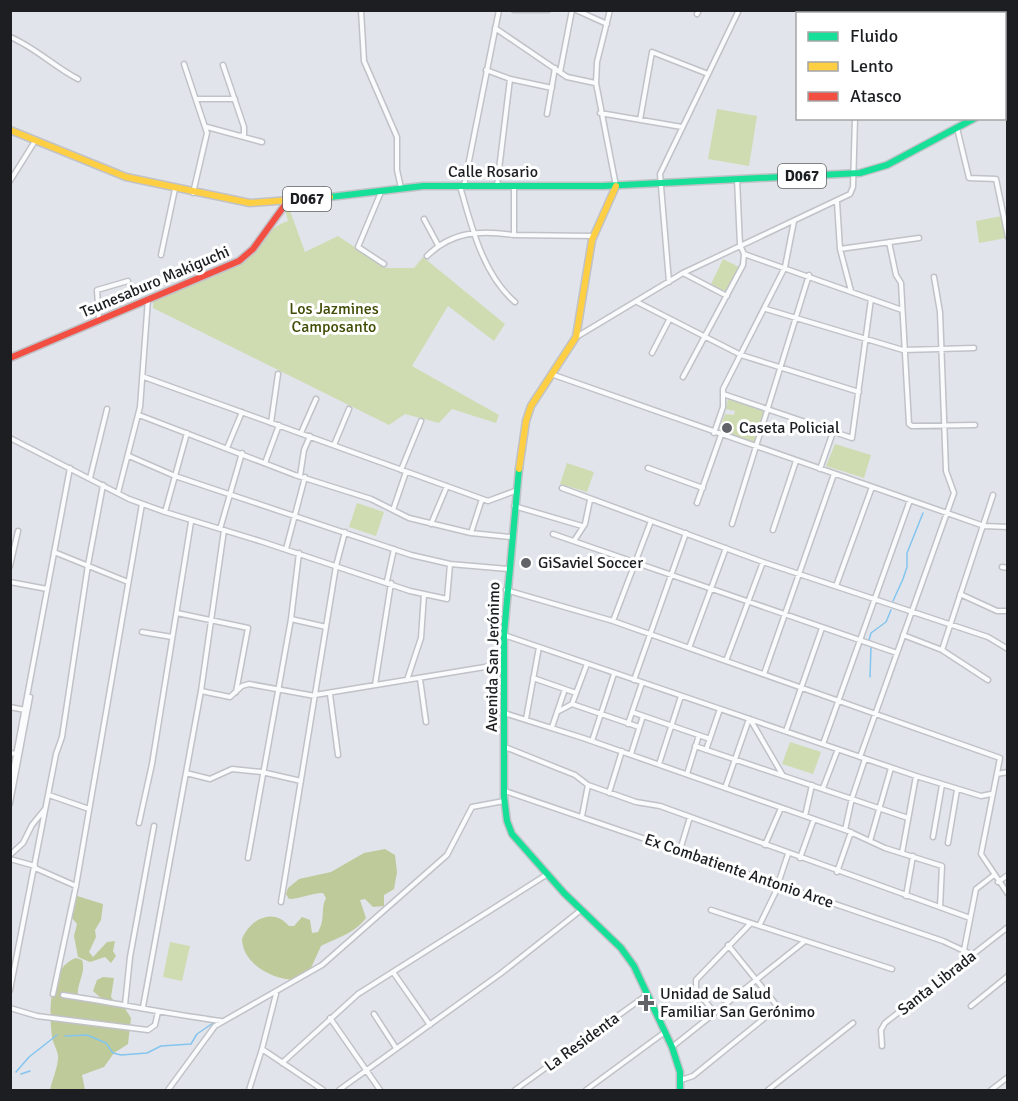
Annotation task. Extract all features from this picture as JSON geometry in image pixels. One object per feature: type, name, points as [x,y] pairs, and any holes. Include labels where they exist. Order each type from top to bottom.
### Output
[{"type":"street","points":[[361,10],[364,61],[397,137],[397,170],[401,189]]},
{"type":"street","points":[[499,10],[462,186],[472,231],[501,288],[515,302]]},
{"type":"street","points":[[514,10],[548,10]]},
{"type":"street","points":[[560,72],[574,10],[607,24]]},
{"type":"street","points":[[610,10],[597,62],[596,83],[616,186]]},
{"type":"street","points":[[669,282],[660,174],[739,10]]},
{"type":"street","points":[[495,28],[576,81],[596,83]]},
{"type":"street","points":[[10,37],[27,46],[57,69],[78,79]]},
{"type":"street","points":[[640,120],[652,52],[708,74]]},
{"type":"street","points":[[184,64],[207,133],[193,193]]},
{"type":"street","points":[[223,65],[245,130],[244,135],[240,136]]},
{"type":"street","points":[[547,114],[555,68]]},
{"type":"street","points":[[486,70],[552,88]]},
{"type":"street","points":[[497,186],[510,78]]},
{"type":"street","points":[[196,99],[235,99]]},
{"type":"street","points":[[600,113],[682,127]]},
{"type":"street","points":[[576,337],[683,273],[837,202],[852,191],[855,120]]},
{"type":"street","name":"Calle Rosario","points":[[10,130],[108,172],[193,193],[243,202],[287,202],[401,189],[462,186],[616,186],[853,173],[888,165],[973,120]]},
{"type":"street","points":[[206,127],[262,142]]},
{"type":"street","points":[[957,128],[969,178],[996,179],[1008,237]]},
{"type":"street","points":[[10,181],[35,141]]},
{"type":"street","points":[[683,377],[743,265],[737,179]]},
{"type":"street","points":[[514,186],[514,235]]},
{"type":"street","name":"Avenida San Jerónimo","points":[[616,186],[594,236],[576,337],[550,374],[526,421],[514,506],[506,590],[503,664],[504,791],[512,834],[546,875],[621,948],[649,994],[672,1047],[681,1080],[680,1090]]},
{"type":"street","points":[[161,255],[176,189]]},
{"type":"street","points":[[381,191],[358,247],[384,264]]},
{"type":"street","name":"Tsunesaburo Makiguchi","points":[[10,358],[239,261],[253,249],[287,202]]},
{"type":"street","points":[[837,202],[840,249],[850,291]]},
{"type":"street","points":[[424,219],[438,245]]},
{"type":"street","points":[[714,433],[723,407],[723,394],[785,267],[794,221]]},
{"type":"street","points":[[427,256],[438,245],[472,231],[514,235],[594,236]]},
{"type":"street","points":[[840,249],[919,238]]},
{"type":"street","points":[[889,242],[896,275],[901,283],[909,424],[912,426],[975,425]]},
{"type":"street","points":[[744,254],[843,287],[902,310]]},
{"type":"street","points":[[683,273],[727,296]]},
{"type":"street","points":[[732,524],[809,275]]},
{"type":"street","points":[[845,830],[862,758],[876,713],[954,489],[946,471],[940,312],[934,277]]},
{"type":"street","points":[[99,320],[97,290],[128,281]]},
{"type":"street","points":[[843,287],[847,282]]},
{"type":"street","points":[[118,493],[139,415],[144,376],[148,298]]},
{"type":"street","points":[[723,394],[852,438],[871,298]]},
{"type":"street","points":[[637,302],[741,355],[860,392]]},
{"type":"street","points":[[766,309],[903,350],[974,348]]},
{"type":"street","points":[[652,353],[669,320]]},
{"type":"street","points":[[271,423],[278,374]]},
{"type":"street","points":[[550,374],[984,526],[1008,527]]},
{"type":"street","points":[[144,376],[482,499],[492,501],[516,491]]},
{"type":"street","points":[[301,433],[316,399]]},
{"type":"street","points":[[90,478],[107,409]]},
{"type":"street","points":[[334,445],[350,409]]},
{"type":"street","points":[[227,448],[242,412]]},
{"type":"street","points":[[139,415],[302,477],[371,499],[403,516],[471,533],[511,537]]},
{"type":"street","points":[[401,470],[421,421]]},
{"type":"street","points":[[265,463],[279,425]]},
{"type":"street","points":[[820,469],[833,432]]},
{"type":"street","points":[[165,512],[187,433]]},
{"type":"street","points":[[698,503],[721,435]]},
{"type":"street","points":[[285,549],[302,477],[304,450],[310,436]]},
{"type":"street","points":[[10,438],[142,504],[191,522],[299,553],[447,600],[450,564]]},
{"type":"street","points":[[143,1007],[201,691],[222,530],[229,493],[242,453]]},
{"type":"street","points":[[129,456],[175,476],[394,549],[450,564],[508,569]]},
{"type":"street","points":[[773,530],[796,461]]},
{"type":"street","points":[[10,787],[70,468]]},
{"type":"street","points":[[648,468],[703,488]]},
{"type":"street","points":[[393,510],[406,472]]},
{"type":"street","points":[[764,674],[834,474]]},
{"type":"street","points":[[10,990],[56,754],[62,737],[88,565],[103,485]]},
{"type":"street","points":[[430,524],[447,486]]},
{"type":"street","points":[[836,586],[872,487]]},
{"type":"street","points":[[562,488],[763,562],[988,637],[1008,649]]},
{"type":"street","points":[[942,651],[993,495]]},
{"type":"street","points":[[471,533],[482,499]]},
{"type":"street","points":[[574,541],[585,522],[590,500]]},
{"type":"street","points":[[823,744],[910,500]]},
{"type":"street","points":[[53,994],[76,886],[142,504]]},
{"type":"street","points":[[514,506],[582,526]]},
{"type":"street","points":[[613,621],[651,521]]},
{"type":"street","points":[[139,823],[152,764],[191,522]]},
{"type":"street","points":[[10,567],[18,531]]},
{"type":"street","points":[[281,902],[336,566],[345,532]]},
{"type":"street","points":[[633,680],[686,533]]},
{"type":"street","points":[[553,534],[897,653]]},
{"type":"street","points":[[689,648],[726,548]]},
{"type":"street","points":[[375,686],[394,549]]},
{"type":"street","points":[[54,552],[128,582]]},
{"type":"street","points":[[248,858],[291,619],[299,553]]},
{"type":"street","points":[[726,661],[763,562]]},
{"type":"street","points":[[1002,567],[1008,568]]},
{"type":"street","points":[[10,582],[47,589]]},
{"type":"street","points":[[506,590],[613,621],[1000,758],[981,854],[1008,894]]},
{"type":"street","points":[[407,680],[421,638],[424,594]]},
{"type":"street","points":[[960,594],[997,611],[1008,611]]},
{"type":"street","points":[[177,613],[248,628],[236,692]]},
{"type":"street","points":[[291,619],[326,627]]},
{"type":"street","points":[[786,731],[822,628]]},
{"type":"street","points":[[142,632],[172,637]]},
{"type":"street","points":[[504,634],[614,674],[957,790],[981,796],[992,793]]},
{"type":"street","points":[[903,635],[942,651],[988,680]]},
{"type":"street","points":[[10,803],[38,648],[37,643]]},
{"type":"street","points":[[526,719],[539,647]]},
{"type":"street","points":[[201,691],[226,697],[246,685],[315,695],[330,694],[503,664]]},
{"type":"street","points":[[557,712],[572,704],[587,664]]},
{"type":"street","points":[[592,741],[614,674]]},
{"type":"street","points":[[533,678],[576,693]]},
{"type":"street","points":[[420,679],[426,722]]},
{"type":"street","points":[[628,724],[642,683]]},
{"type":"street","points":[[552,727],[565,689]]},
{"type":"street","points":[[330,694],[338,755]]},
{"type":"street","points":[[659,765],[681,696]]},
{"type":"street","points":[[572,704],[639,728]]},
{"type":"street","points":[[10,707],[25,710]]},
{"type":"street","points":[[706,750],[720,709]]},
{"type":"street","points":[[633,712],[710,739]]},
{"type":"street","points":[[504,713],[630,754],[942,866],[940,907]]},
{"type":"street","points":[[630,754],[643,716]]},
{"type":"street","points":[[725,788],[749,719]]},
{"type":"street","points":[[749,719],[782,775]]},
{"type":"street","points":[[687,774],[699,735]]},
{"type":"street","points":[[695,746],[908,818]]},
{"type":"street","points":[[505,747],[575,775],[588,785],[609,793],[690,817],[837,872],[970,918]]},
{"type":"street","points":[[823,788],[838,749]]},
{"type":"street","points":[[609,793],[622,752]]},
{"type":"street","points":[[10,753],[16,754]]},
{"type":"street","points":[[870,841],[891,768]]},
{"type":"street","points":[[186,773],[210,779],[228,770],[262,772],[300,781]]},
{"type":"street","points":[[997,774],[1008,772]]},
{"type":"street","points":[[902,853],[915,776]]},
{"type":"street","points":[[582,816],[588,785]]},
{"type":"street","points":[[805,816],[812,785]]},
{"type":"street","points":[[933,837],[942,785]]},
{"type":"street","points":[[948,843],[957,790]]},
{"type":"street","name":"Ex Combatiente Antonio Arce","points":[[504,791],[778,884],[973,955]]},
{"type":"street","points":[[49,795],[89,808]]},
{"type":"street","points":[[168,1090],[206,1038],[222,1021],[276,994],[322,965],[447,855],[472,807],[505,801]]},
{"type":"street","points":[[47,805],[23,843],[10,857],[76,886]]},
{"type":"street","points":[[765,845],[781,808]]},
{"type":"street","points":[[680,850],[690,817]]},
{"type":"street","points":[[800,858],[814,819]]},
{"type":"street","points":[[125,1005],[130,957],[154,826]]},
{"type":"street","points":[[837,872],[851,832]]},
{"type":"street","points":[[760,924],[778,884],[788,854]]},
{"type":"street","points":[[906,896],[913,856]]},
{"type":"street","points":[[998,882],[1008,874]]},
{"type":"street","points":[[282,1063],[358,994],[546,875]]},
{"type":"street","points":[[964,950],[976,889],[994,875]]},
{"type":"street","points":[[339,1090],[430,1025],[581,910]]},
{"type":"street","points":[[711,910],[750,924],[760,924],[892,969]]},
{"type":"street","points":[[714,1012],[696,990],[697,976],[750,924]]},
{"type":"street","name":"Santa Librada","points":[[882,1046],[881,1030],[885,1023],[1008,927]]},
{"type":"street","points":[[672,1047],[805,941]]},
{"type":"street","points":[[681,1080],[693,1076],[778,1007],[728,945]]},
{"type":"street","points":[[393,972],[430,1025]]},
{"type":"street","points":[[971,1005],[1008,976]]},
{"type":"street","points":[[249,1090],[276,994]]},
{"type":"street","name":"La Residenta","points":[[515,1090],[649,994]]},
{"type":"street","points":[[63,995],[222,1021]]},
{"type":"street","points":[[10,1008],[37,1016],[148,1030],[155,1025],[158,1012]]},
{"type":"street","points":[[374,1014],[396,1048]]},
{"type":"street","points":[[330,1018],[380,1090]]},
{"type":"street","points":[[768,1090],[853,1023]]},
{"type":"street","points":[[586,1090],[666,1031]]},
{"type":"street","points":[[262,1049],[323,1090]]},
{"type":"street","points":[[991,1090],[1008,1077]]},
{"type":"green space","points":[[717,109],[757,116],[749,166],[708,159]]},
{"type":"green space","name":"Los Jazmines Camposanto","points":[[289,208],[305,252],[338,236],[386,268],[414,268],[423,257],[505,324],[494,341],[448,306],[412,366],[499,415],[496,423],[452,409],[439,423],[405,414],[389,425],[153,308],[153,300],[219,274],[248,259],[272,230],[288,221],[285,210]]},
{"type":"green space","points":[[1002,216],[1006,238],[979,243],[976,221]]},
{"type":"green space","points":[[723,259],[739,267],[726,292],[711,284]]},
{"type":"green space","points":[[728,399],[766,412],[756,443],[731,435],[733,428],[727,426],[725,432],[719,431],[725,414],[734,415],[735,411],[726,409]]},
{"type":"green space","points":[[835,444],[871,455],[864,478],[826,466]]},
{"type":"green space","points":[[567,463],[594,472],[587,492],[560,484]]},
{"type":"green space","points":[[357,503],[384,512],[376,536],[349,527]]},
{"type":"green space","points":[[790,742],[821,752],[813,774],[782,764]]},
{"type":"green space","points":[[385,849],[395,855],[397,872],[394,889],[384,895],[384,906],[373,907],[365,899],[360,900],[366,918],[350,932],[321,946],[311,968],[299,980],[271,975],[254,964],[248,957],[242,939],[250,926],[263,918],[276,917],[289,926],[294,926],[302,917],[310,920],[312,933],[318,932],[326,898],[323,893],[289,899],[286,894],[288,888],[299,879],[331,872],[364,853]]},
{"type":"green space","points":[[74,895],[103,904],[101,920],[95,930],[96,937],[89,952],[93,957],[107,942],[115,941],[113,951],[116,956],[111,963],[105,957],[90,962],[78,957],[74,936],[77,924],[72,918],[76,902]]},
{"type":"green space","points":[[170,942],[190,946],[182,981],[163,977]]},
{"type":"green space","points":[[76,958],[82,960],[83,965],[78,989],[79,999],[102,999],[93,991],[97,980],[103,977],[114,978],[111,997],[118,1006],[124,1007],[131,1018],[128,1044],[114,1053],[104,1067],[82,1075],[85,1090],[50,1090],[58,1056],[51,1027],[52,992],[60,971]]},
{"type":"waterway","points":[[893,601],[903,579],[907,567],[907,553],[923,513]]},
{"type":"waterway","points":[[869,640],[871,633],[886,622],[891,610]]},
{"type":"waterway","points":[[870,677],[871,647]]},
{"type":"waterway","points":[[65,1036],[87,1035],[106,1043],[113,1053],[121,1055],[147,1053],[161,1046],[191,1044],[197,1034],[213,1023]]},
{"type":"waterway","points":[[16,1072],[29,1057],[57,1035]]},
{"type":"waterway","points":[[21,1074],[30,1071]]},
{"type":"traffic: fast","points":[[330,197],[423,186],[603,186],[860,173],[887,165],[971,120]]},
{"type":"traffic: fast","points":[[519,469],[504,634],[504,797],[507,821],[512,834],[564,893],[621,948],[634,966],[672,1047],[680,1072],[680,1090]]},
{"type":"traffic: slow","points":[[10,130],[126,177],[250,203],[330,197]]},
{"type":"traffic: slow","points":[[519,469],[526,421],[531,406],[576,337],[592,240],[616,186]]},
{"type":"traffic: jam","points":[[10,358],[239,261],[253,249],[287,202]]},
{"type":"place","name":"Caseta Policial","points":[[727,428]]},
{"type":"place","name":"GiSaviel Soccer","points":[[526,563]]},
{"type":"place","name":"Unidad de Salud Familiar San Gerónimo","points":[[646,1003]]}]
